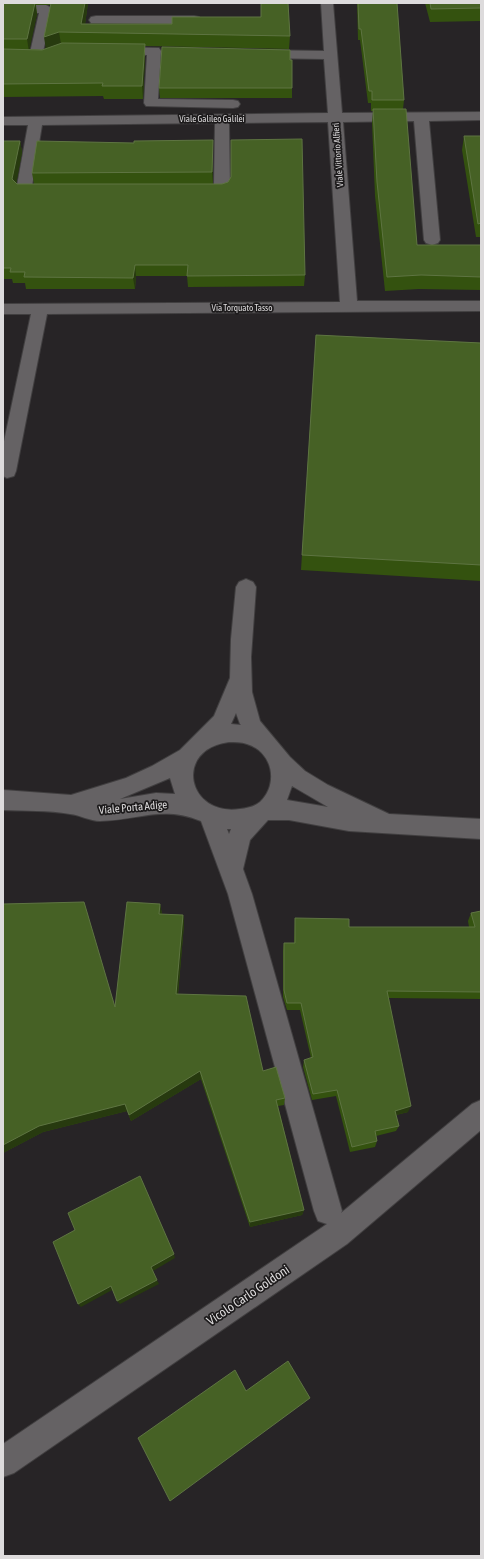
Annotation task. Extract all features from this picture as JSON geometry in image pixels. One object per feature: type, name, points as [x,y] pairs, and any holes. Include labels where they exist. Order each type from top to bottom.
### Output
[{"type":"street","name":"Viale Vittorio Alfieri","points":[[327,3],[349,307]]},
{"type":"street","points":[[3,9],[46,10],[36,56]]},
{"type":"street","points":[[94,35],[97,14],[194,20]]},
{"type":"street","points":[[99,51],[170,52]]},
{"type":"street","points":[[154,51],[151,104],[247,104]]},
{"type":"street","points":[[247,53],[331,55]]},
{"type":"street","points":[[318,104],[335,111]]},
{"type":"street","name":"Viale Galileo Galilei","points":[[3,120],[222,119],[335,111],[421,117],[481,116]]},
{"type":"street","points":[[421,117],[432,240]]},
{"type":"street","points":[[182,190],[222,189],[222,119]]},
{"type":"street","points":[[36,120],[24,191],[64,190]]},
{"type":"street","name":"Via Torquato Tasso","points":[[3,309],[481,306]]},
{"type":"street","points":[[7,471],[40,309]]},
{"type":"street","points":[[246,587],[240,679],[245,705],[252,725],[266,744]]},
{"type":"street","points":[[207,738],[222,721],[240,679]]},
{"type":"street","name":"Viale Porta Adige","points":[[203,812],[187,797],[182,784],[181,770],[186,758],[195,746],[207,738],[222,733],[238,732],[253,736],[266,744],[276,754],[281,763],[301,780],[349,807],[387,823]]},
{"type":"street","name":"Viale Porta Adige","points":[[70,804],[136,785],[166,771],[186,758]]},
{"type":"street","points":[[232,868],[240,835],[279,794],[283,780],[281,763]]},
{"type":"street","name":"Viale Porta Adige","points":[[3,800],[70,804],[98,811],[156,803],[171,803],[226,820],[242,819],[262,812],[289,810],[349,821],[481,829]]},
{"type":"street","points":[[203,812],[232,868],[328,1211]]},
{"type":"street","name":"Vicolo Carlo Goldoni","points":[[3,1462],[337,1234],[481,1113]]},
{"type":"building","points":[[3,3],[35,3],[27,39],[3,39]]},
{"type":"building","points":[[51,3],[85,3],[81,24],[172,24],[172,17],[261,17],[261,3],[288,3],[290,36],[59,32],[44,37]]},
{"type":"building","points":[[358,3],[397,3],[404,100],[372,100],[372,91],[369,91],[361,29],[359,29]]},
{"type":"building","points":[[430,3],[481,3],[481,8],[431,9]]},
{"type":"building","points":[[62,43],[145,44],[142,86],[102,86],[103,83],[3,84],[3,49],[42,50]]},
{"type":"building","points":[[162,47],[290,50],[290,60],[292,60],[292,88],[159,88]]},
{"type":"building","points":[[373,109],[406,109],[417,245],[481,245],[481,277],[421,275],[387,277],[377,182]]},
{"type":"building","points":[[464,136],[481,136],[481,223],[478,224]]},
{"type":"building","points":[[302,139],[305,275],[187,276],[188,265],[135,265],[133,278],[24,277],[25,272],[10,272],[11,268],[3,268],[3,141],[20,141],[12,179],[17,184],[222,184],[228,182],[231,177],[231,140]]},
{"type":"building","points":[[213,140],[212,172],[32,173],[37,141],[134,143],[134,141]]},
{"type":"building","points":[[316,335],[481,343],[481,565],[302,555]]},
{"type":"building","points":[[84,902],[115,1007],[127,902],[160,904],[159,914],[183,915],[176,994],[246,996],[263,1071],[276,1067],[285,1098],[276,1100],[304,1210],[250,1222],[200,1071],[129,1115],[125,1104],[39,1126],[3,1145],[3,904]]},
{"type":"building","points":[[481,911],[481,992],[387,991],[411,1106],[395,1111],[399,1126],[375,1131],[377,1141],[352,1147],[337,1090],[313,1094],[304,1060],[313,1057],[301,1003],[287,1003],[284,990],[284,943],[295,943],[295,918],[349,919],[349,927],[475,927],[471,913]]},
{"type":"building","points":[[140,1176],[174,1254],[151,1267],[157,1280],[117,1301],[111,1286],[78,1304],[53,1242],[75,1230],[68,1213]]},
{"type":"building","points":[[288,1361],[310,1398],[170,1501],[138,1438],[235,1370],[246,1391]]}]
